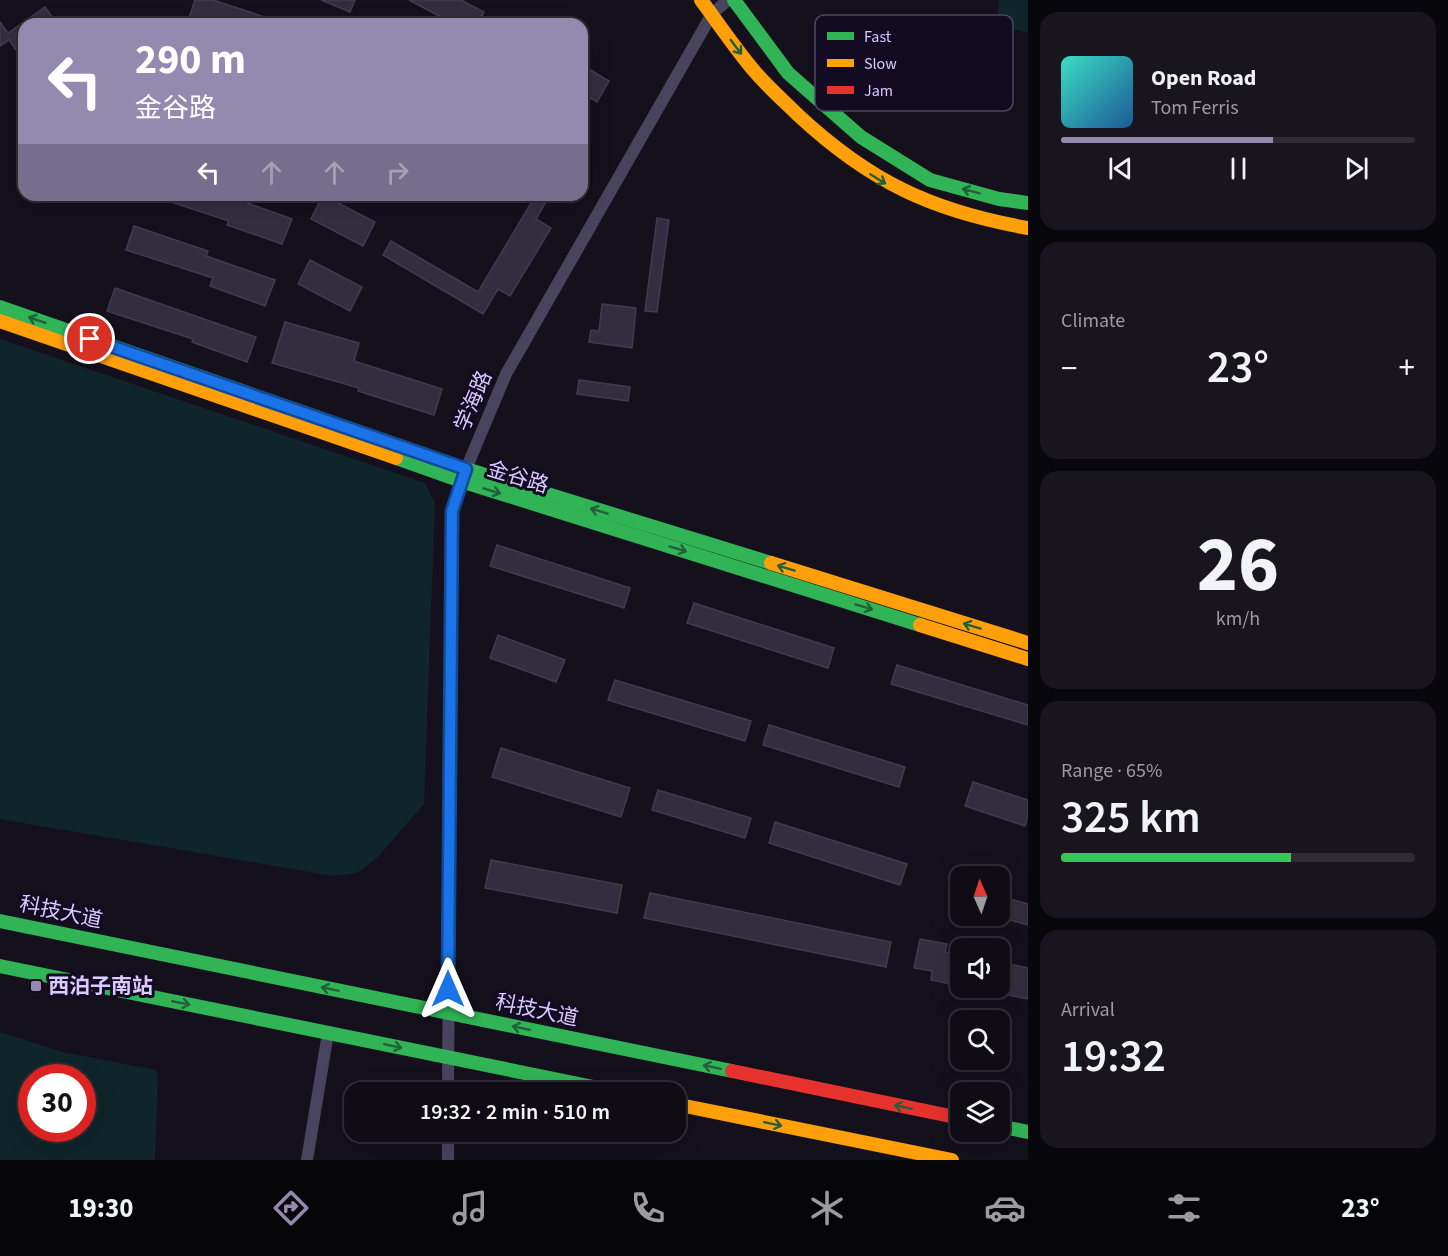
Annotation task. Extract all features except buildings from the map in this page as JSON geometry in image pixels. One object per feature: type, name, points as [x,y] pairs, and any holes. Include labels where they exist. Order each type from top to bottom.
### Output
[{"type":"main road","points":[[701,0],[757,74],[816,133],[875,178],[910,197],[949,211],[991,223],[1028,228]]},
{"type":"main road","points":[[734,0],[788,73],[815,97]]},
{"type":"main road","points":[[831,111],[861,137],[930,180],[999,199],[1028,203]]},
{"type":"main road","name":"金谷路","points":[[0,307],[463,475],[1028,643]]},
{"type":"main road","name":"金谷路","points":[[0,321],[463,475],[1028,658]]},
{"type":"main road","name":"科技大道","points":[[0,921],[950,1116]]},
{"type":"main road","points":[[0,966],[569,1082]]},
{"type":"main road","points":[[686,1106],[952,1160]]},
{"type":"main road","points":[[1010,1128],[1028,1132]]},
{"type":"street","name":"学海路","points":[[448,1082],[452,511],[463,475],[506,374],[712,14],[728,0]]},
{"type":"street","points":[[307,1160],[328,1033]]},
{"type":"street","points":[[448,1142],[448,1160]]},
{"type":"green space","points":[[999,0],[1028,0],[1028,33],[1013,29],[1013,15],[998,15]]},
{"type":"green space","points":[[0,339],[425,483],[435,503],[424,804],[378,857],[357,873],[333,876],[0,819]]},
{"type":"green space","points":[[0,1032],[63,1052],[156,1070],[158,1078],[155,1160],[0,1160]]},
{"type":"traffic: fast","points":[[734,0],[788,73],[815,97]]},
{"type":"traffic: fast","points":[[831,111],[861,137],[930,180],[999,199],[1028,203]]},
{"type":"traffic: fast","points":[[0,307],[466,469],[771,563]]},
{"type":"traffic: fast","points":[[396,458],[461,481],[920,625]]},
{"type":"traffic: fast","points":[[0,921],[732,1071]]},
{"type":"traffic: fast","points":[[0,966],[569,1082]]},
{"type":"traffic: fast","points":[[1010,1128],[1028,1132]]},
{"type":"traffic: slow","points":[[701,0],[761,79],[798,115],[851,159],[877,176],[932,202],[962,213],[1028,228]]},
{"type":"traffic: slow","points":[[0,321],[396,458]]},
{"type":"traffic: slow","points":[[771,563],[1028,643]]},
{"type":"traffic: slow","points":[[920,625],[1028,659]]},
{"type":"traffic: slow","points":[[686,1106],[952,1160]]},
{"type":"traffic: jam","points":[[732,1071],[950,1116]]},
{"type":"place","name":"西泊子南站","points":[[36,986]]},
{"type":"route","points":[[90,339],[466,469],[452,511],[448,989]]}]
